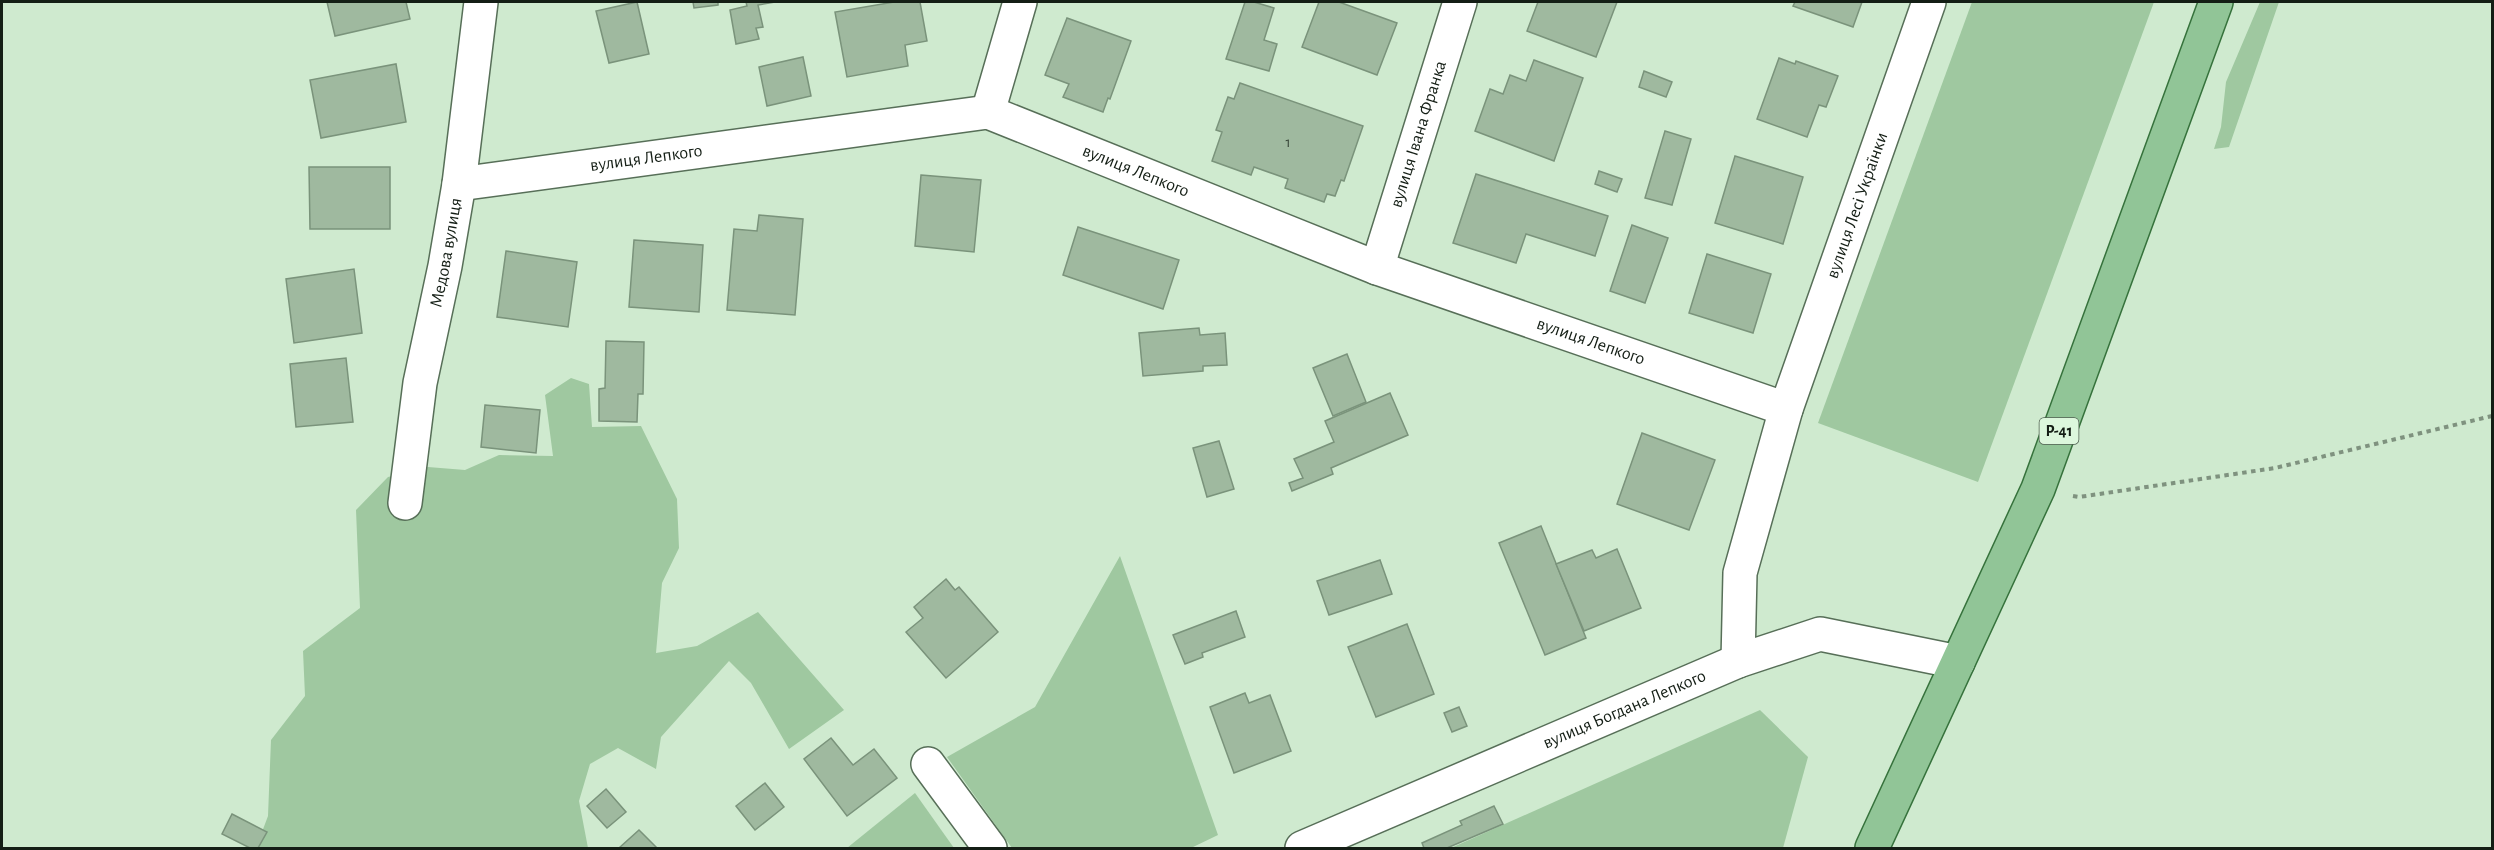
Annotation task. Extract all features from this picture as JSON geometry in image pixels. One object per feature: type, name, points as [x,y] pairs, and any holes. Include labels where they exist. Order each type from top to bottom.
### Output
[{"type":"main road","name":"Р-41","points":[[1872,849],[2038,489],[2216,2]]},
{"type":"street","name":"Медова вулиця","points":[[405,503],[420,383],[445,266],[459,184],[481,2]]},
{"type":"street","points":[[988,112],[1020,2]]},
{"type":"street","name":"вулиця Івана Франка","points":[[1377,268],[1460,2]]},
{"type":"street","name":"вулиця Лесі Українки","points":[[1738,661],[1740,573],[1786,409],[1929,2]]},
{"type":"street","name":"вулиця Лепкого","points":[[459,184],[988,112],[1377,268],[1786,409]]},
{"type":"street","name":"вулиця Богдана Лепкого","points":[[1302,849],[1738,661],[1820,634],[1959,662]]},
{"type":"street","points":[[928,764],[990,849]]},
{"type":"path","points":[[2038,489],[2079,497],[2275,468],[2493,416]]},
{"type":"green space","points":[[1972,2],[2154,2],[1978,482],[1818,423]]},
{"type":"green space","points":[[2260,2],[2279,2],[2229,147],[2214,149],[2221,127],[2226,82]]},
{"type":"green space","points":[[571,378],[589,384],[592,427],[641,426],[677,499],[679,548],[662,583],[656,653],[697,646],[758,612],[844,710],[789,749],[751,683],[729,661],[661,737],[656,769],[618,748],[590,764],[579,801],[588,848],[256,848],[268,816],[271,740],[305,696],[303,651],[360,608],[356,510],[388,477],[428,467],[465,470],[499,455],[553,456],[545,395]]},
{"type":"green space","points":[[1120,556],[1218,835],[1191,848],[1012,848],[947,757],[1035,707]]},
{"type":"green space","points":[[1760,710],[1808,757],[1783,848],[1451,848]]},
{"type":"green space","points":[[915,793],[954,848],[847,848]]},
{"type":"building","points":[[327,2],[406,2],[410,19],[335,36]]},
{"type":"building","points":[[637,2],[649,54],[609,63],[596,11]]},
{"type":"building","points":[[693,2],[718,2],[718,5],[694,8]]},
{"type":"building","points":[[746,2],[775,2],[758,5],[763,27],[756,28],[759,39],[736,44],[730,10],[747,6]]},
{"type":"building","points":[[894,2],[920,2],[927,41],[905,45],[908,66],[847,77],[835,12]]},
{"type":"building","points":[[1245,2],[1254,2],[1274,8],[1264,40],[1277,44],[1269,71],[1226,59]]},
{"type":"building","points":[[1319,2],[1339,2],[1397,23],[1377,75],[1302,47]]},
{"type":"building","points":[[1538,2],[1617,2],[1596,57],[1527,31]]},
{"type":"building","points":[[1795,2],[1862,2],[1853,27],[1793,6]]},
{"type":"building","points":[[1067,18],[1131,41],[1103,112],[1063,97],[1069,84],[1045,75]]},
{"type":"building","points":[[803,57],[811,96],[767,106],[759,67]]},
{"type":"building","points":[[1779,58],[1795,64],[1796,61],[1838,76],[1826,107],[1819,105],[1807,137],[1757,119]]},
{"type":"building","points":[[1534,60],[1583,78],[1554,161],[1475,131],[1490,89],[1503,94],[1510,75],[1526,81]]},
{"type":"building","points":[[396,64],[406,122],[321,138],[310,80]]},
{"type":"building","points":[[1644,71],[1672,82],[1666,97],[1639,87]]},
{"type":"building","points":[[1240,83],[1363,126],[1344,181],[1341,180],[1335,196],[1327,194],[1324,202],[1285,188],[1288,179],[1254,167],[1251,175],[1212,161],[1222,132],[1216,130],[1228,97],[1234,99]]},
{"type":"building","points":[[1665,131],[1691,139],[1672,205],[1645,198]]},
{"type":"building","points":[[1735,156],[1803,177],[1783,244],[1715,223]]},
{"type":"building","points":[[309,167],[390,167],[390,229],[310,229]]},
{"type":"building","points":[[1599,171],[1622,179],[1617,192],[1595,184]]},
{"type":"building","points":[[1476,174],[1608,216],[1595,256],[1526,234],[1516,263],[1453,243]]},
{"type":"building","points":[[921,175],[981,180],[974,252],[915,246]]},
{"type":"building","points":[[759,215],[803,219],[795,315],[727,310],[734,229],[757,231]]},
{"type":"building","points":[[1632,225],[1668,238],[1645,303],[1610,291]]},
{"type":"building","points":[[1078,227],[1179,260],[1163,309],[1063,275]]},
{"type":"building","points":[[634,240],[703,245],[699,312],[629,307]]},
{"type":"building","points":[[506,251],[577,262],[568,327],[497,317]]},
{"type":"building","points":[[1707,254],[1771,274],[1753,333],[1689,313]]},
{"type":"building","points":[[354,269],[362,333],[294,343],[286,279]]},
{"type":"building","points":[[1199,328],[1200,335],[1225,333],[1227,365],[1203,366],[1203,371],[1143,376],[1139,333]]},
{"type":"building","points":[[606,341],[644,342],[643,394],[638,394],[637,422],[599,421],[599,389],[605,388]]},
{"type":"building","points":[[1347,354],[1366,402],[1333,416],[1313,368]]},
{"type":"building","points":[[346,358],[353,422],[296,427],[290,364]]},
{"type":"building","points":[[1390,393],[1408,435],[1331,468],[1333,474],[1292,491],[1289,483],[1303,478],[1294,459],[1334,442],[1325,421]]},
{"type":"building","points":[[485,405],[540,410],[536,453],[481,447]]},
{"type":"building","points":[[1642,433],[1715,460],[1689,530],[1617,504]]},
{"type":"building","points":[[1219,441],[1234,489],[1207,497],[1193,448]]},
{"type":"building","points":[[1541,526],[1586,638],[1545,655],[1499,543]]},
{"type":"building","points":[[1617,549],[1641,608],[1584,631],[1556,564],[1592,550],[1596,558]]},
{"type":"building","points":[[1380,560],[1392,594],[1329,615],[1317,581]]},
{"type":"building","points":[[946,579],[955,590],[959,587],[998,632],[946,678],[906,632],[923,618],[914,607]]},
{"type":"building","points":[[1236,611],[1245,637],[1202,653],[1203,657],[1185,664],[1173,635]]},
{"type":"building","points":[[1407,624],[1434,694],[1376,717],[1348,647]]},
{"type":"building","points":[[1245,693],[1249,703],[1270,695],[1291,751],[1234,773],[1210,707]]},
{"type":"building","points":[[1459,707],[1467,726],[1452,732],[1444,713]]},
{"type":"building","points":[[831,738],[853,765],[874,749],[897,778],[847,816],[804,759]]},
{"type":"building","points":[[765,783],[784,807],[755,830],[736,806]]},
{"type":"building","points":[[606,789],[626,812],[607,828],[587,806]]},
{"type":"building","points":[[1494,806],[1503,824],[1447,848],[1424,848],[1422,843],[1462,825],[1460,821]]},
{"type":"building","points":[[232,814],[267,832],[258,848],[250,848],[222,834]]},
{"type":"building","points":[[639,830],[657,848],[619,848]]}]
